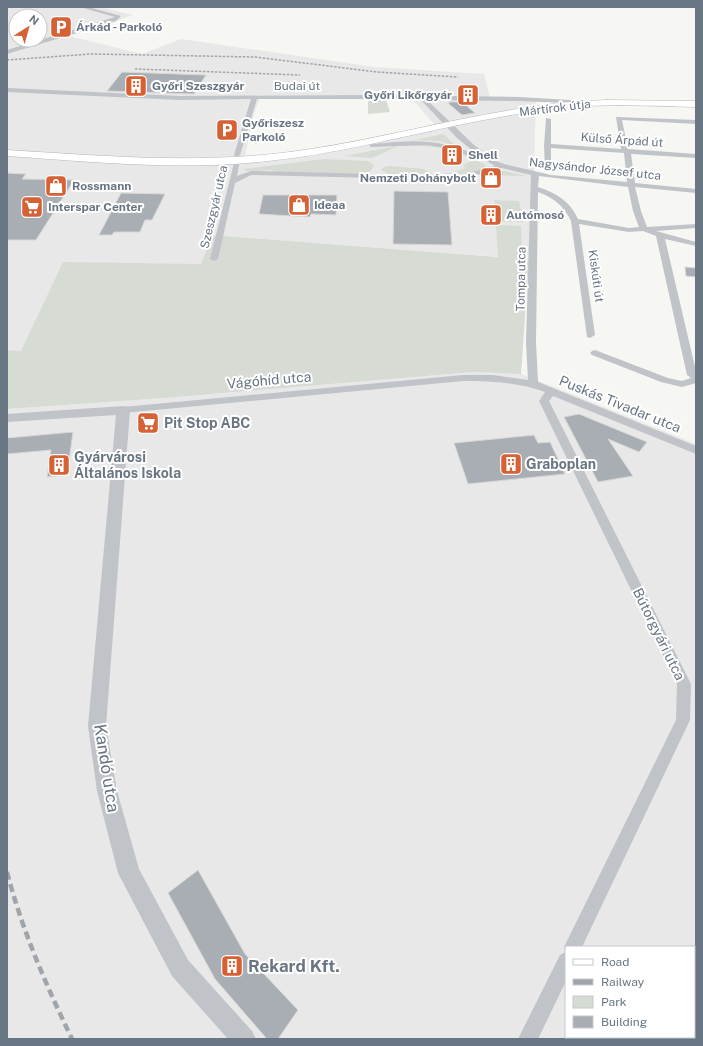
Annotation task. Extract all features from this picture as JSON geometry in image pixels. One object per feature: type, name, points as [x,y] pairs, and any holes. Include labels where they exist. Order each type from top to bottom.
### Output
[{"type":"main road","name":"Mártírok útja","points":[[444,127],[519,112],[587,103],[696,104]]},
{"type":"main road","name":"Mártírok útja","points":[[444,127],[558,110],[662,104]]},
{"type":"main road","points":[[7,153],[173,162],[207,166],[236,160],[309,153],[444,127]]},
{"type":"main road","points":[[236,160],[313,158],[372,146],[444,127]]},
{"type":"main road","points":[[7,146],[125,160]]},
{"type":"main road","points":[[7,162],[125,160]]},
{"type":"street","points":[[7,52],[118,18],[117,14],[82,7]]},
{"type":"street","name":"Budai út","points":[[7,90],[180,98],[422,98],[548,100],[587,103]]},
{"type":"street","name":"Szeszgyár utca","points":[[214,259],[236,160],[255,97]]},
{"type":"street","points":[[411,98],[419,106]]},
{"type":"street","name":"Nagysándor József utca","points":[[422,98],[444,127],[499,165],[535,174],[696,191]]},
{"type":"street","points":[[696,122],[618,118],[624,150],[627,153],[631,184],[643,226],[660,236],[696,244]]},
{"type":"street","points":[[547,167],[548,119]]},
{"type":"street","points":[[444,127],[466,152]]},
{"type":"street","points":[[372,146],[422,142],[446,146],[499,165]]},
{"type":"street","name":"Külső Árpád út","points":[[547,146],[696,156]]},
{"type":"street","points":[[232,182],[243,175],[257,173],[457,178],[499,165]]},
{"type":"street","name":"Tompa utca","points":[[533,384],[531,342],[535,174]]},
{"type":"street","points":[[535,188],[547,191],[571,209],[575,221],[628,230],[643,226],[696,226]]},
{"type":"street","name":"Kiskúti út","points":[[575,221],[590,335]]},
{"type":"street","points":[[595,353],[665,380],[682,384],[695,377],[660,236]]},
{"type":"street","name":"Vágóhíd utca","points":[[7,418],[123,410],[463,378],[493,378],[533,384]]},
{"type":"street","name":"Puskás Tivadar utca","points":[[533,384],[696,450]]},
{"type":"street","name":"Bútorgyári utca","points":[[551,391],[544,401],[684,684],[683,720],[573,946]]},
{"type":"street","name":"Kandó utca","points":[[123,410],[97,726],[107,791],[129,873],[180,968],[244,1039]]},
{"type":"street","points":[[528,1039],[565,963]]},
{"type":"shaded area","points":[[7,7],[99,7],[133,15],[69,36],[142,54],[181,39],[374,67],[484,74],[490,98],[536,99],[529,259],[212,235],[201,264],[63,263],[21,352],[7,350]],"holes":[[[261,96],[410,97],[435,125],[325,148],[245,157],[254,113]]]},
{"type":"shaded area","points":[[474,372],[521,374],[696,444],[696,1039],[7,1039],[7,409],[164,398]]},
{"type":"green space","points":[[368,100],[386,100],[390,112],[368,114]]},
{"type":"green space","points":[[443,134],[456,146],[438,141],[415,140]]},
{"type":"green space","points":[[414,143],[444,146],[482,163],[486,166],[477,171],[466,174],[455,176],[445,175],[444,173],[451,173],[466,168],[463,165],[474,160],[447,148],[411,145],[398,146],[372,158],[344,156]]},
{"type":"green space","points":[[324,159],[368,161],[374,165],[370,172],[360,174],[274,172],[272,170],[250,172],[243,169]]},
{"type":"green space","points":[[389,166],[423,169],[433,174],[391,175],[381,170],[384,167]]},
{"type":"green space","points":[[499,170],[526,176],[477,175]]},
{"type":"green space","points":[[494,200],[519,201],[523,222],[497,221]]},
{"type":"green space","points":[[496,225],[521,226],[522,258],[529,259],[521,374],[474,372],[164,398],[7,409],[7,350],[21,351],[63,262],[201,264],[212,235],[498,257]]},
{"type":"building","name":"Győri Szeszgyár","points":[[122,72],[206,75],[194,94],[107,91]]},
{"type":"building","points":[[449,102],[462,102],[475,113],[462,115],[449,104]]},
{"type":"building","name":"Interspar Center","points":[[7,173],[26,174],[22,179],[74,180],[36,240],[7,240]]},
{"type":"building","points":[[394,191],[448,192],[452,245],[393,244]]},
{"type":"building","points":[[121,193],[165,194],[152,220],[145,220],[140,232],[114,232],[112,235],[99,235]]},
{"type":"building","name":"Ideaa","points":[[263,195],[337,195],[336,215],[311,214],[310,217],[259,214]]},
{"type":"building","points":[[685,267],[696,268],[696,277],[686,276]]},
{"type":"building","points":[[579,414],[647,442],[639,452],[608,439],[633,476],[598,482],[564,417]]},
{"type":"building","name":"Gyárvárosi Általános Iskola","points":[[73,432],[67,475],[47,477],[51,450],[7,454],[7,438]]},
{"type":"building","name":"Graboplan","points":[[534,435],[538,443],[550,442],[565,474],[468,484],[454,443]]},
{"type":"building","name":"Rekard Kft.","points":[[198,870],[245,954],[298,1010],[278,1039],[267,1039],[215,979],[168,893]]},
{"type":"railway","points":[[7,60],[91,54],[255,57],[377,72],[458,77]]},
{"type":"railway","points":[[135,69],[300,75]]},
{"type":"railway","points":[[7,872],[35,957],[72,1039]]},
{"type":"place","name":"Árkád - Parkoló","points":[[61,27]]},
{"type":"place","name":"Győri Szeszgyár","points":[[136,86]]},
{"type":"place","name":"Győri Likőrgyár","points":[[468,95]]},
{"type":"place","name":"Győriszesz Parkoló","points":[[227,130]]},
{"type":"place","name":"Shell","points":[[452,155]]},
{"type":"place","name":"Nemzeti Dohánybolt","points":[[491,178]]},
{"type":"place","name":"Rossmann","points":[[56,186]]},
{"type":"place","name":"Ideaa","points":[[299,205]]},
{"type":"place","name":"Interspar Center","points":[[32,207]]},
{"type":"place","name":"Autómosó","points":[[491,215]]},
{"type":"place","name":"Pit Stop ABC","points":[[148,423]]},
{"type":"place","name":"Graboplan","points":[[511,464]]},
{"type":"place","name":"Gyárvárosi Általános Iskola","points":[[59,465]]},
{"type":"place","name":"Rekard Kft.","points":[[232,966]]}]
